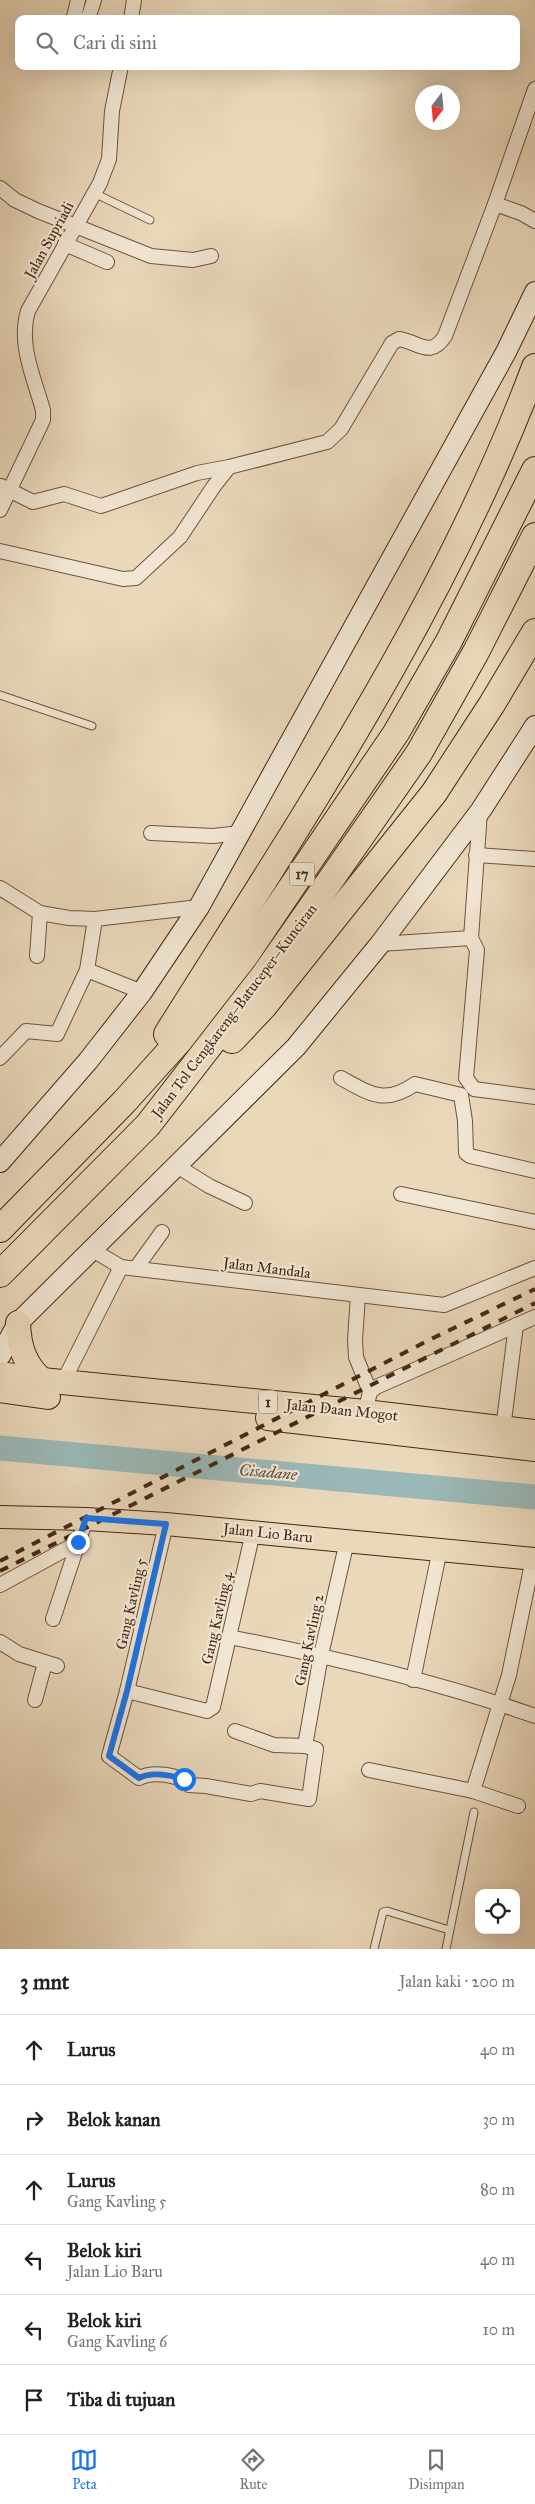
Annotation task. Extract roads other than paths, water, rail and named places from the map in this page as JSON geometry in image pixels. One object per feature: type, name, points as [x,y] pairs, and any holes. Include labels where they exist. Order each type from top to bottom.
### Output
[{"type":"highway","points":[[124,1102],[330,775],[413,627],[499,458],[535,367]]},
{"type":"highway","name":"Jalan Tol Cengkareng–Batuceper–Kunciran","points":[[0,1229],[124,1102],[179,1041],[220,990],[374,767],[450,641],[535,470]]},
{"type":"highway","name":"Jalan Tol Cengkareng–Batuceper–Kunciran","points":[[8,1267],[148,1125],[265,974],[404,777],[476,652],[535,536]]},
{"type":"highway","points":[[148,1125],[187,1089],[264,1006],[434,793],[492,704],[535,632]]},
{"type":"highway","points":[[9,1327],[31,1370],[52,1381]]},
{"type":"highway","name":"Jalan Daan Mogot","points":[[0,1374],[52,1381],[368,1402],[503,1429],[535,1432]]},
{"type":"highway","name":"Jalan Daan Mogot","points":[[0,1390],[535,1449]]},
{"type":"main road","points":[[0,1162],[88,1061],[142,992],[199,907],[506,352],[535,292]]},
{"type":"main road","points":[[0,1356],[9,1327],[177,1166],[296,1047],[380,944],[480,810],[535,726]]},
{"type":"main road","name":"Jalan Lio Baru","points":[[0,1517],[86,1518],[166,1524],[534,1559]]},
{"type":"street","points":[[74,15],[78,0]]},
{"type":"street","points":[[89,15],[94,0]]},
{"type":"street","points":[[131,15],[134,0]]},
{"type":"street","name":"Jalan Supriadi","points":[[0,510],[4,488],[43,420],[43,410],[24,340],[24,323],[28,311],[94,193],[109,159],[112,111],[120,70]]},
{"type":"street","points":[[4,488],[33,502],[64,494],[101,506],[197,473],[229,467],[327,442],[341,429],[392,343],[399,339],[430,348],[439,345],[445,336],[495,204],[535,89]]},
{"type":"street","points":[[0,188],[14,200],[151,256],[193,260],[211,256]]},
{"type":"street","points":[[495,204],[521,213],[535,221]]},
{"type":"street","points":[[65,244],[107,262]]},
{"type":"street","points":[[0,551],[123,579],[136,578],[180,537],[229,467]]},
{"type":"street","points":[[480,810],[471,938],[477,950],[466,1078],[474,1089],[535,1097]]},
{"type":"street","points":[[151,833],[213,836],[241,832]]},
{"type":"street","points":[[476,855],[535,859]]},
{"type":"street","points":[[0,888],[40,913],[70,918],[95,919],[199,907]]},
{"type":"street","points":[[37,956],[40,913]]},
{"type":"street","points":[[0,1058],[26,1031],[56,1034],[87,970],[95,919]]},
{"type":"street","points":[[380,944],[471,938]]},
{"type":"street","points":[[87,970],[142,992]]},
{"type":"street","points":[[341,1078],[369,1094],[385,1097],[402,1093],[415,1084],[462,1095],[466,1153],[535,1171]]},
{"type":"street","points":[[177,1166],[209,1186],[245,1203]]},
{"type":"street","points":[[401,1194],[535,1222]]},
{"type":"street","points":[[136,1268],[162,1232]]},
{"type":"street","name":"Jalan Mandala","points":[[91,1249],[121,1267],[444,1305],[535,1268]]},
{"type":"street","points":[[52,1381],[121,1267]]},
{"type":"street","points":[[358,1295],[355,1340],[356,1357],[368,1402]]},
{"type":"street","points":[[368,1402],[376,1387],[535,1317]]},
{"type":"street","points":[[503,1429],[516,1325]]},
{"type":"street","points":[[53,1618],[86,1518]]},
{"type":"street","name":"Gang Kavling 5","points":[[166,1524],[127,1691],[109,1756],[139,1778],[146,1774],[157,1776],[167,1774],[184,1779],[189,1785],[251,1794],[260,1791],[309,1799],[316,1749],[305,1746]]},
{"type":"street","name":"Gang Kavling 4","points":[[127,1691],[210,1710],[213,1707],[253,1532]]},
{"type":"street","name":"Gang Kavling 2","points":[[305,1746],[322,1655],[347,1541]]},
{"type":"street","points":[[0,1585],[78,1542]]},
{"type":"street","points":[[413,1680],[440,1549]]},
{"type":"street","points":[[474,1791],[513,1657],[534,1559]]},
{"type":"street","points":[[229,1637],[322,1655],[499,1704],[535,1716]]},
{"type":"street","points":[[0,1642],[19,1654],[51,1664],[35,1700]]},
{"type":"street","points":[[235,1732],[274,1745],[305,1746]]},
{"type":"street","points":[[369,1770],[474,1791],[518,1806]]},
{"type":"lane","points":[[94,193],[150,220]]},
{"type":"lane","points":[[0,695],[92,726]]},
{"type":"lane","points":[[446,1949],[474,1812]]},
{"type":"lane","points":[[374,1949],[382,1912],[387,1911],[449,1930]]},
{"type":"waterway","name":"Cisadane","points":[[0,1448],[535,1497]]},
{"type":"railway","points":[[0,1561],[429,1340],[535,1289]]},
{"type":"railway","points":[[0,1571],[535,1303]]}]
